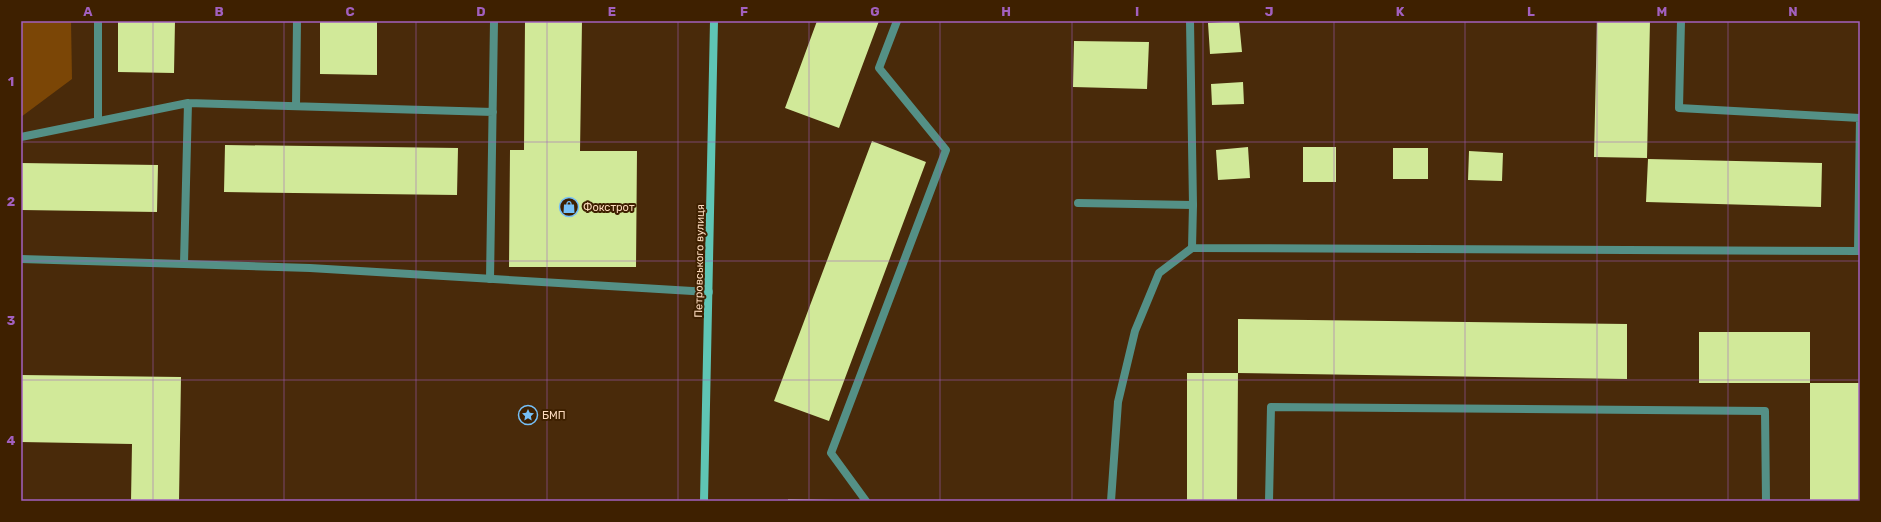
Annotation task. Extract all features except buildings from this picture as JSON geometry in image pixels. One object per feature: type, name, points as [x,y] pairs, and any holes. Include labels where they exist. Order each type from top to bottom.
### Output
[{"type":"street","points":[[98,21],[98,121]]},
{"type":"street","points":[[296,106],[297,21]]},
{"type":"street","points":[[490,279],[494,21]]},
{"type":"street","name":"Петровського вулиця","points":[[704,501],[714,21]]},
{"type":"street","points":[[866,501],[831,453],[946,150],[879,68],[897,21]]},
{"type":"street","points":[[1190,21],[1193,205],[1192,248]]},
{"type":"street","points":[[1111,501],[1118,402],[1135,331],[1159,273],[1192,248],[1859,251],[1860,118],[1679,108],[1681,21]]},
{"type":"street","points":[[184,263],[188,103]]},
{"type":"street","points":[[21,137],[188,103],[492,112]]},
{"type":"street","points":[[1078,203],[1193,205]]},
{"type":"street","points":[[21,259],[310,268],[709,292]]},
{"type":"street","points":[[1269,501],[1271,407],[1765,411],[1766,501]]},
{"type":"shaded area","points":[[21,21],[71,21],[72,79],[21,117]]},
{"type":"place","name":"Фокстрот","points":[[569,207]]},
{"type":"place","name":"БМП","points":[[528,415]]}]
